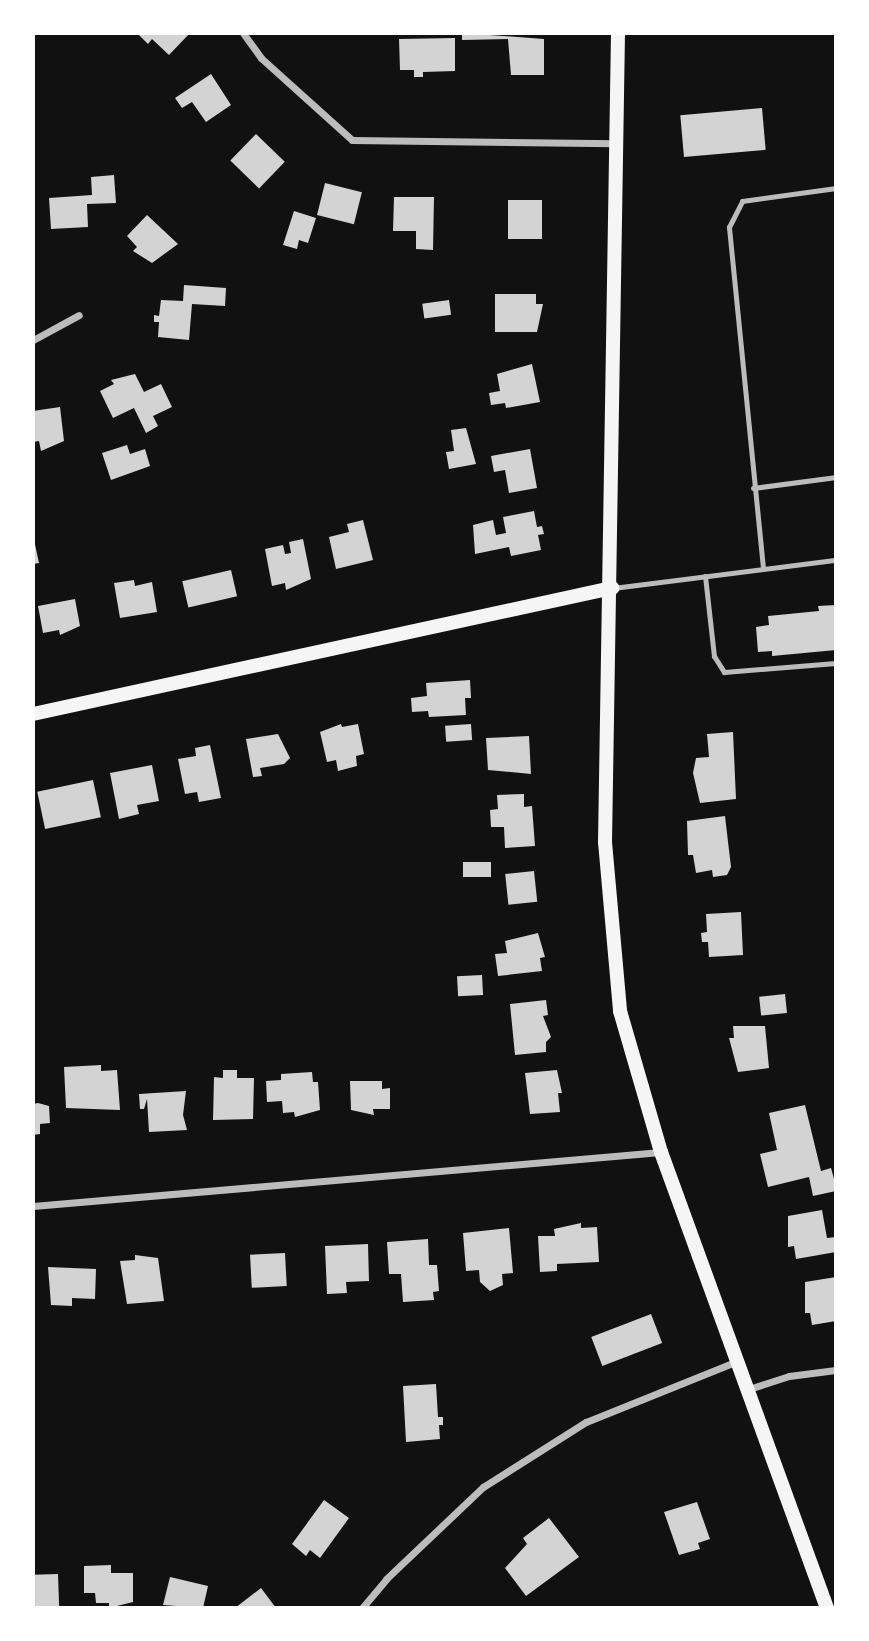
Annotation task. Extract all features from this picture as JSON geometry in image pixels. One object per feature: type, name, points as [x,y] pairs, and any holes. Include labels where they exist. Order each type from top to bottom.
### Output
[{"type":"main road","points":[[618,33],[612,588],[606,855],[620,1011],[661,1152],[827,1608]]},
{"type":"main road","points":[[33,714],[612,588]]},
{"type":"street","points":[[243,33],[261,58],[352,141],[616,143]]},
{"type":"street","points":[[33,340],[79,315]]},
{"type":"street","points":[[33,1206],[661,1152]]},
{"type":"street","points":[[362,1608],[386,1579],[483,1487],[586,1422],[738,1361]]},
{"type":"street","points":[[749,1390],[789,1376],[836,1370]]},
{"type":"lane","points":[[763,568],[729,227],[742,201],[836,188]]},
{"type":"lane","points":[[754,488],[836,477]]},
{"type":"lane","points":[[612,588],[836,560]]},
{"type":"lane","points":[[705,576],[715,656],[724,673],[836,663]]},
{"type":"building","points":[[137,33],[190,33],[169,55],[152,39],[148,44]]},
{"type":"building","points":[[462,33],[544,39],[544,75],[511,75],[508,39],[462,40]]},
{"type":"building","points":[[455,38],[455,71],[423,72],[423,77],[414,77],[414,70],[400,70],[399,39]]},
{"type":"building","points":[[211,74],[231,105],[206,122],[192,102],[182,108],[175,98]]},
{"type":"building","points":[[762,108],[766,150],[684,157],[680,115]]},
{"type":"building","points":[[256,134],[285,162],[259,188],[230,161]]},
{"type":"building","points":[[114,175],[116,203],[87,204],[88,227],[51,229],[49,198],[92,195],[91,177]]},
{"type":"building","points":[[325,183],[362,192],[354,224],[317,215]]},
{"type":"building","points":[[394,197],[434,197],[433,250],[416,249],[416,231],[393,231]]},
{"type":"building","points":[[508,200],[542,200],[542,239],[508,239]]},
{"type":"building","points":[[294,211],[316,218],[308,243],[299,240],[297,249],[283,245]]},
{"type":"building","points":[[147,215],[178,244],[152,263],[133,251],[137,247],[127,236]]},
{"type":"building","points":[[184,285],[226,288],[225,306],[192,304],[189,340],[158,337],[159,322],[154,322],[154,315],[159,316],[161,300],[183,301]]},
{"type":"building","points":[[495,294],[536,294],[536,304],[543,304],[537,332],[495,332]]},
{"type":"building","points":[[449,300],[451,315],[424,319],[422,304]]},
{"type":"building","points":[[532,364],[540,402],[506,408],[505,403],[491,405],[489,393],[500,391],[497,374]]},
{"type":"building","points":[[135,374],[144,392],[161,384],[172,407],[153,416],[158,426],[146,433],[134,408],[113,418],[100,391],[114,384],[111,380]]},
{"type":"building","points":[[60,407],[64,441],[41,451],[39,441],[33,442],[33,411]]},
{"type":"building","points":[[466,428],[476,464],[449,469],[446,452],[454,451],[451,430]]},
{"type":"building","points":[[127,445],[130,454],[145,449],[150,466],[111,480],[102,453]]},
{"type":"building","points":[[530,449],[537,488],[509,493],[505,470],[494,472],[491,456]]},
{"type":"building","points":[[534,511],[537,527],[542,526],[544,534],[538,535],[541,550],[511,556],[509,547],[475,554],[473,525],[493,520],[496,535],[506,533],[503,517]]},
{"type":"building","points":[[363,520],[373,560],[336,569],[329,537],[349,532],[347,524]]},
{"type":"building","points":[[33,535],[39,563],[33,564]]},
{"type":"building","points":[[303,539],[311,579],[286,590],[285,583],[272,586],[265,549],[283,545],[285,554],[291,553],[289,542]]},
{"type":"building","points":[[231,570],[237,596],[188,608],[182,581]]},
{"type":"building","points":[[134,580],[135,586],[152,582],[157,612],[120,618],[114,583]]},
{"type":"building","points":[[75,599],[80,626],[60,635],[59,630],[43,633],[38,606]]},
{"type":"building","points":[[836,605],[836,650],[772,656],[772,651],[758,652],[756,627],[769,625],[768,616],[819,611],[818,606]]},
{"type":"building","points":[[470,680],[471,698],[465,698],[466,715],[429,717],[428,711],[412,712],[411,698],[427,696],[426,683]]},
{"type":"building","points":[[341,724],[342,727],[358,724],[364,754],[356,756],[357,766],[338,771],[336,760],[327,762],[320,732]]},
{"type":"building","points":[[471,724],[472,740],[446,742],[445,726]]},
{"type":"building","points":[[733,732],[736,799],[700,803],[693,773],[696,758],[709,757],[707,734]]},
{"type":"building","points":[[278,734],[290,758],[284,764],[260,768],[262,776],[253,777],[246,739]]},
{"type":"building","points":[[529,736],[531,774],[488,770],[486,738]]},
{"type":"building","points":[[210,745],[221,798],[199,802],[197,792],[185,794],[178,759],[196,756],[195,748]]},
{"type":"building","points":[[152,765],[159,801],[137,805],[139,814],[119,819],[110,773]]},
{"type":"building","points":[[93,780],[101,817],[45,829],[37,792]]},
{"type":"building","points":[[524,794],[524,807],[532,806],[535,846],[505,848],[504,827],[491,827],[490,810],[498,809],[497,795]]},
{"type":"building","points":[[725,816],[731,867],[727,875],[713,877],[712,870],[696,873],[693,855],[688,855],[687,821]]},
{"type":"building","points":[[463,862],[491,862],[491,877],[463,877]]},
{"type":"building","points":[[534,871],[537,902],[508,905],[505,874]]},
{"type":"building","points":[[741,912],[743,955],[709,957],[708,942],[702,942],[701,933],[707,932],[706,914]]},
{"type":"building","points":[[538,933],[545,957],[540,958],[542,971],[498,976],[495,954],[507,953],[505,941]]},
{"type":"building","points":[[482,975],[483,995],[458,996],[457,976]]},
{"type":"building","points":[[785,994],[787,1013],[761,1016],[759,997]]},
{"type":"building","points":[[546,1000],[548,1015],[543,1016],[551,1037],[546,1042],[546,1052],[515,1055],[510,1004]]},
{"type":"building","points":[[733,1026],[765,1026],[769,1068],[738,1072],[729,1038],[734,1038]]},
{"type":"building","points":[[101,1065],[101,1071],[117,1070],[120,1110],[66,1108],[64,1067]]},
{"type":"building","points":[[223,1070],[237,1070],[237,1078],[254,1078],[253,1119],[213,1120],[214,1077],[223,1078]]},
{"type":"building","points":[[557,1070],[562,1093],[558,1093],[560,1112],[530,1114],[525,1073]]},
{"type":"building","points":[[312,1072],[313,1082],[318,1082],[320,1110],[295,1117],[294,1112],[283,1113],[282,1101],[267,1102],[266,1081],[281,1080],[281,1074]]},
{"type":"building","points":[[350,1081],[382,1081],[382,1089],[390,1088],[390,1109],[373,1109],[374,1115],[351,1110]]},
{"type":"building","points":[[186,1091],[183,1115],[187,1130],[149,1132],[147,1099],[144,1109],[140,1109],[139,1094]]},
{"type":"building","points":[[33,1104],[49,1106],[50,1123],[40,1124],[40,1134],[33,1135]]},
{"type":"building","points":[[805,1105],[821,1171],[831,1168],[836,1191],[813,1196],[809,1177],[768,1187],[760,1154],[777,1150],[769,1113]]},
{"type":"building","points":[[822,1210],[827,1238],[836,1237],[836,1252],[796,1259],[794,1246],[788,1247],[788,1216]]},
{"type":"building","points":[[581,1223],[581,1228],[597,1227],[599,1262],[557,1264],[557,1271],[540,1272],[538,1236],[555,1236],[554,1229]]},
{"type":"building","points":[[509,1228],[513,1273],[502,1274],[503,1285],[490,1291],[480,1282],[479,1270],[466,1271],[463,1233]]},
{"type":"building","points":[[428,1239],[429,1265],[437,1265],[439,1291],[433,1292],[434,1300],[403,1302],[401,1274],[389,1274],[387,1242]]},
{"type":"building","points":[[368,1244],[369,1281],[346,1282],[347,1293],[327,1294],[325,1246]]},
{"type":"building","points":[[285,1253],[287,1286],[252,1288],[250,1255]]},
{"type":"building","points":[[135,1255],[158,1258],[164,1301],[127,1304],[120,1261],[135,1260]]},
{"type":"building","points":[[48,1267],[96,1269],[95,1299],[72,1298],[72,1306],[51,1305]]},
{"type":"building","points":[[836,1277],[836,1321],[812,1325],[810,1313],[805,1313],[805,1282]]},
{"type":"building","points":[[651,1314],[662,1343],[602,1366],[591,1337]]},
{"type":"building","points":[[436,1384],[438,1417],[443,1417],[443,1425],[439,1425],[440,1439],[406,1442],[403,1386]]},
{"type":"building","points":[[324,1500],[349,1518],[320,1558],[310,1550],[306,1556],[292,1544]]},
{"type":"building","points":[[697,1502],[710,1539],[698,1543],[700,1549],[679,1555],[664,1512]]},
{"type":"building","points":[[549,1518],[579,1557],[526,1596],[505,1568],[527,1544],[523,1538]]},
{"type":"building","points":[[111,1565],[111,1573],[133,1573],[133,1602],[109,1608],[109,1603],[96,1603],[95,1593],[84,1593],[84,1566]]},
{"type":"building","points":[[58,1574],[59,1607],[34,1608],[33,1575]]},
{"type":"building","points":[[170,1577],[208,1586],[203,1608],[163,1605]]},
{"type":"building","points":[[261,1588],[276,1608],[235,1608]]}]
